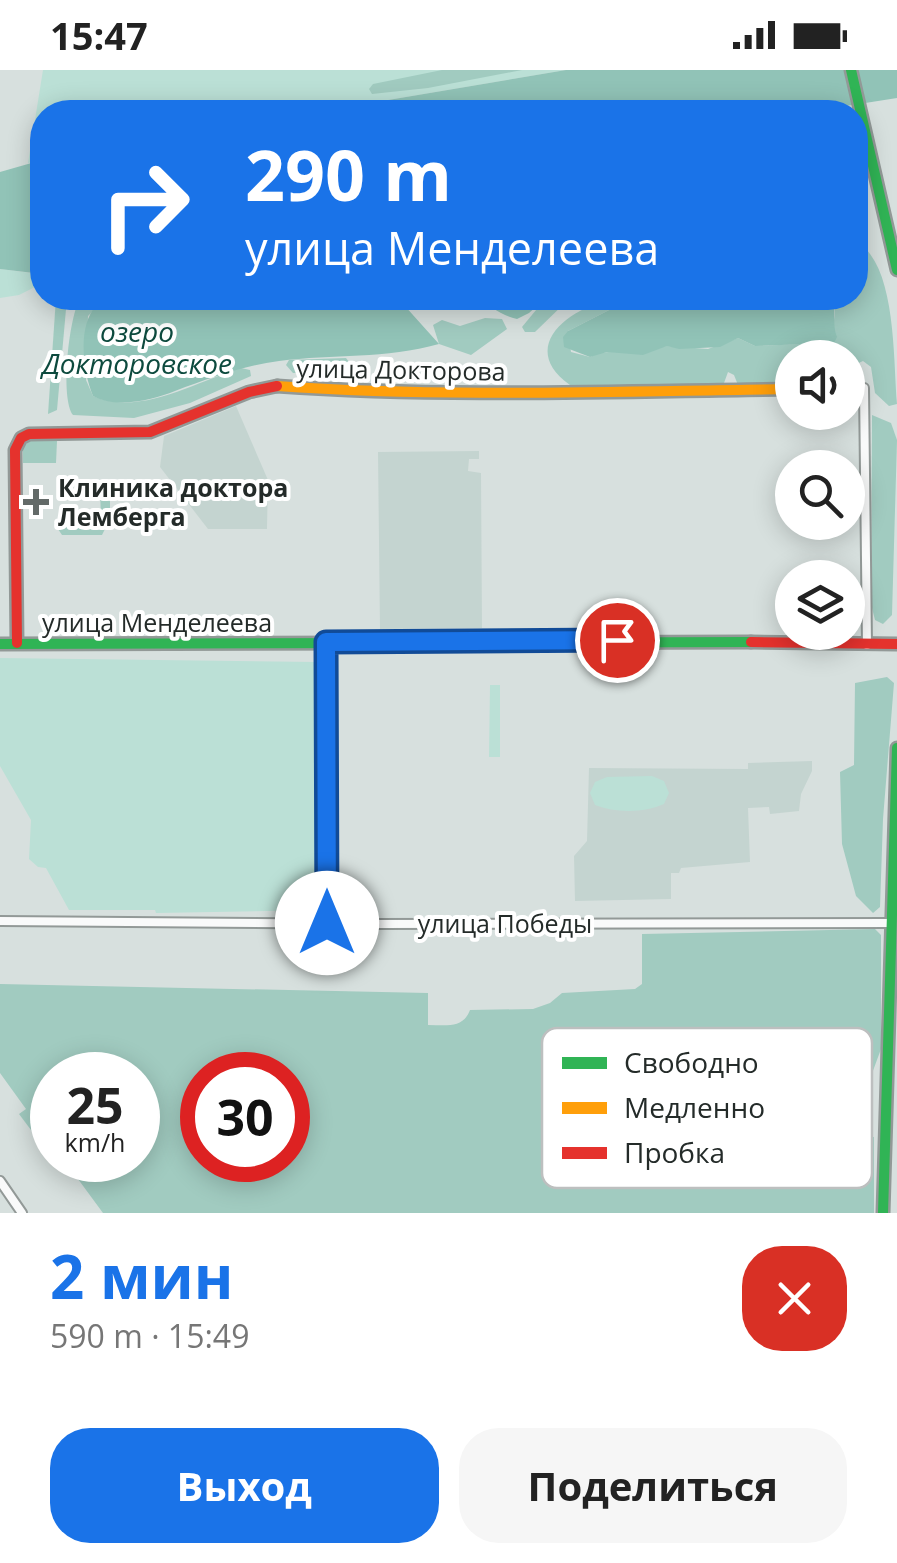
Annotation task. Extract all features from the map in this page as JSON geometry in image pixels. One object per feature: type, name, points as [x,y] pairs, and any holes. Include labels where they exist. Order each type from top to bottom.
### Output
[{"type":"street","points":[[850,70],[857,100]]},
{"type":"street","points":[[868,144],[897,270]]},
{"type":"street","name":"улица Докторова","points":[[17,643],[16,446],[29,434],[150,432],[271,386],[343,391],[514,392],[775,388]]},
{"type":"street","points":[[864,430],[867,645]]},
{"type":"street","name":"улица Менделеева","points":[[0,644],[617,640],[897,644]]},
{"type":"street","points":[[326,642],[327,923]]},
{"type":"street","points":[[883,1213],[897,748]]},
{"type":"street","name":"улица Победы","points":[[0,921],[890,923]]},
{"type":"street","points":[[0,1181],[22,1213]]},
{"type":"shaded area","points":[[43,70],[566,70],[388,100],[38,100]]},
{"type":"shaded area","points":[[442,70],[522,70],[428,88],[372,94],[369,89],[373,84]]},
{"type":"shaded area","points":[[868,251],[886,290],[897,404],[889,406],[875,393],[871,367],[865,362],[865,340],[826,340],[835,310],[868,310]]},
{"type":"shaded area","points":[[0,269],[30,273],[30,290],[0,298]]},
{"type":"shaded area","points":[[55,310],[66,310],[57,410],[48,414]]},
{"type":"shaded area","points":[[75,310],[94,310],[88,316],[86,380],[93,396],[111,401],[149,400],[241,368],[250,370],[251,376],[190,403],[134,418],[73,415],[67,392]]},
{"type":"shaded area","points":[[536,310],[558,310],[535,332],[525,332],[522,327]]},
{"type":"shaded area","points":[[583,310],[609,310],[568,331],[571,352],[590,357],[667,346],[708,349],[738,338],[755,346],[775,345],[775,384],[738,385],[728,372],[724,383],[715,385],[570,385],[548,358],[548,345],[554,333]]},
{"type":"shaded area","points":[[485,318],[502,319],[507,329],[471,355],[439,344],[433,325],[442,320],[460,326]]},
{"type":"shaded area","points":[[346,358],[352,366],[345,373],[293,373],[286,365],[289,360]]},
{"type":"shaded area","points":[[236,406],[268,480],[267,529],[208,529],[160,467],[164,436]]},
{"type":"shaded area","points":[[872,415],[891,423],[897,440],[892,615],[883,624],[875,620],[871,604]]},
{"type":"shaded area","points":[[30,441],[57,441],[56,463],[23,463],[23,446]]},
{"type":"shaded area","points":[[479,451],[479,459],[469,459],[468,471],[481,473],[482,628],[380,629],[378,452]]},
{"type":"shaded area","points":[[100,486],[110,490],[110,519],[102,535],[62,535],[54,523],[101,523]]},
{"type":"shaded area","points":[[0,658],[317,662],[319,910],[69,910],[46,868],[29,859],[31,820],[0,766]]},
{"type":"shaded area","points":[[887,677],[894,683],[880,907],[873,913],[856,896],[842,844],[840,772],[854,765],[855,683]]},
{"type":"shaded area","points":[[490,685],[500,685],[500,757],[489,757]]},
{"type":"shaded area","points":[[812,761],[799,811],[770,814],[769,807],[748,808],[750,862],[681,868],[679,873],[671,873],[671,899],[575,901],[574,856],[587,841],[589,768],[748,769],[748,763]]},
{"type":"shaded area","points":[[652,776],[664,781],[669,793],[664,804],[656,807],[611,809],[595,805],[590,793],[595,782],[607,777]]},
{"type":"shaded area","points":[[875,929],[881,935],[881,1049],[872,1073],[872,1028],[542,1028],[542,1188],[872,1188],[874,1137],[874,1213],[103,1213],[80,1182],[160,1182],[160,1052],[30,1052],[30,1129],[19,1114],[26,1109],[0,1073],[0,984],[428,993],[428,1025],[458,1023],[470,1010],[533,1009],[562,993],[635,989],[642,984],[642,934]]},
{"type":"water","points":[[566,70],[897,70],[897,98],[868,103],[388,100]]},
{"type":"water","points":[[30,163],[30,273],[0,269],[0,172]]},
{"type":"water","name":"озеро Докторовское","points":[[93,310],[408,310],[439,344],[399,352],[265,363],[156,397],[112,402],[93,396],[87,375],[84,337]]},
{"type":"water","points":[[496,310],[532,310],[517,319]]},
{"type":"water","points":[[609,310],[834,310],[837,337],[775,340],[775,345],[755,346],[738,338],[720,347],[667,346],[643,355],[607,352],[590,357],[564,347],[563,337]]},
{"type":"traffic: fast","points":[[851,70],[858,100]]},
{"type":"traffic: fast","points":[[868,144],[897,270]]},
{"type":"traffic: fast","points":[[0,644],[751,642]]},
{"type":"traffic: fast","points":[[883,1213],[897,748]]},
{"type":"traffic: slow","points":[[277,386],[470,393],[775,389]]},
{"type":"traffic: jam","points":[[17,643],[15,450],[21,438],[29,434],[150,432],[249,392],[277,386]]},
{"type":"traffic: jam","points":[[751,642],[897,644]]},
{"type":"place","name":"Клиника доктора Лемберга","points":[[36,502]]},
{"type":"route","points":[[327,923],[326,642],[617,640]]}]
